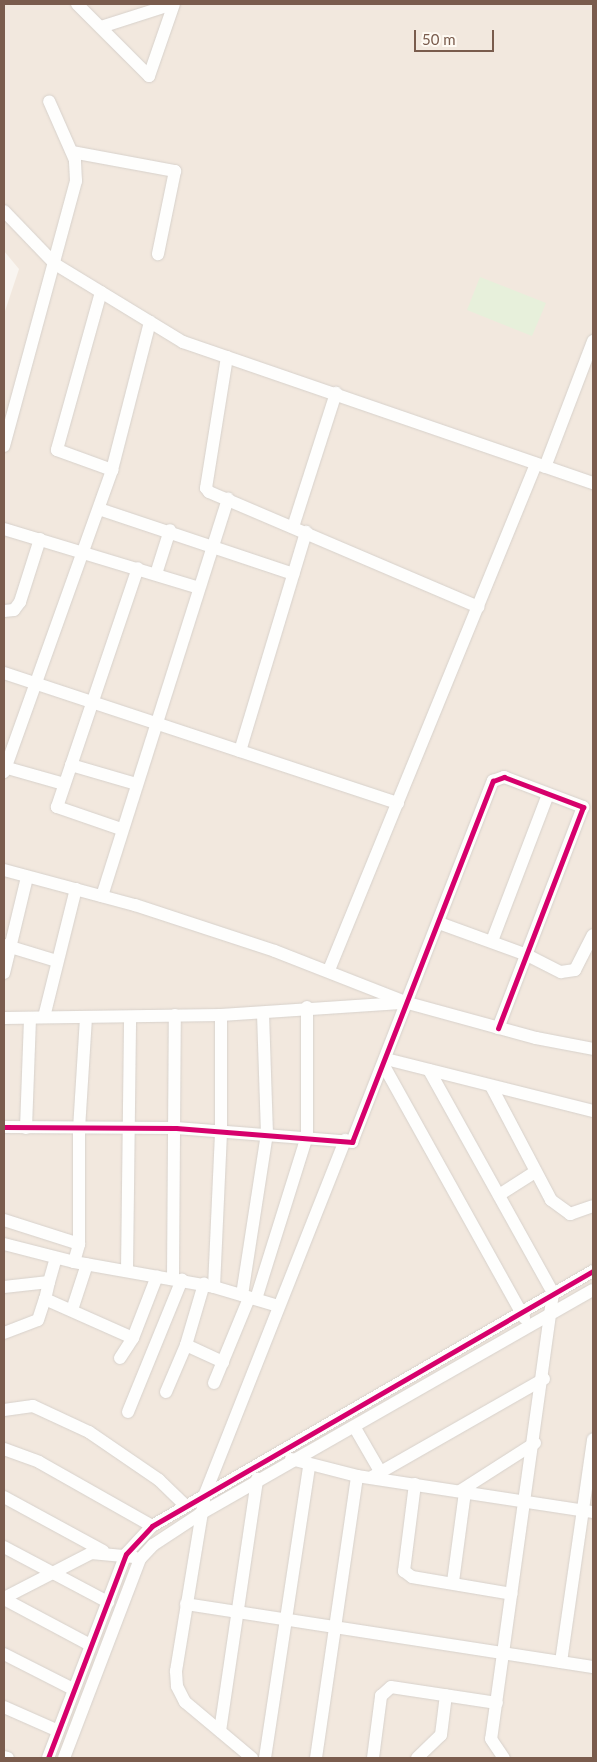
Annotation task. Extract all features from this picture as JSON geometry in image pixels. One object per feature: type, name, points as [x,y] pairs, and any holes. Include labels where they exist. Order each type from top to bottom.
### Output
[{"type":"street","points":[[77,4],[149,76],[173,4]]},
{"type":"street","points":[[101,27],[173,4]]},
{"type":"street","points":[[4,446],[76,181],[72,152],[49,102]]},
{"type":"street","points":[[72,152],[175,171],[158,254]]},
{"type":"street","points":[[4,211],[55,264],[184,342],[227,358],[336,392],[593,483]]},
{"type":"street","points":[[100,292],[57,450],[112,470]]},
{"type":"street","points":[[64,784],[4,769],[112,470],[150,322]]},
{"type":"street","points":[[329,970],[478,607],[541,466],[593,341]]},
{"type":"street","points":[[227,358],[206,488],[478,607]]},
{"type":"street","points":[[293,527],[336,392]]},
{"type":"street","points":[[102,896],[121,829],[228,499]]},
{"type":"street","points":[[99,509],[170,530],[293,574]]},
{"type":"street","points":[[4,529],[199,588]]},
{"type":"street","points":[[156,574],[170,530]]},
{"type":"street","points":[[240,750],[306,532]]},
{"type":"street","points":[[4,610],[14,610],[20,602],[40,539]]},
{"type":"street","points":[[121,829],[57,807],[138,568]]},
{"type":"street","points":[[4,673],[398,803]]},
{"type":"street","points":[[71,765],[136,784]]},
{"type":"street","points":[[4,1127],[126,1130],[176,1128],[307,1136],[352,1142],[385,1062],[493,781],[504,777],[588,809],[498,1028]]},
{"type":"street","points":[[492,941],[548,794]]},
{"type":"street","points":[[4,870],[102,896],[329,970],[408,1003],[498,1028],[593,1049]]},
{"type":"street","points":[[4,974],[7,946],[27,877]]},
{"type":"street","points":[[44,1017],[76,889]]},
{"type":"street","points":[[439,923],[527,954],[567,972],[584,958],[593,935]]},
{"type":"street","points":[[7,946],[57,962]]},
{"type":"street","points":[[4,1018],[221,1015],[263,1013],[307,1007],[408,1003]]},
{"type":"street","points":[[214,1384],[249,1297],[307,1136],[307,1007]]},
{"type":"street","points":[[249,1297],[267,1134],[263,1013]]},
{"type":"street","points":[[128,1412],[177,1279],[175,1015]]},
{"type":"street","points":[[166,1392],[209,1286],[221,1131],[221,1015]]},
{"type":"street","points":[[72,1310],[81,1263],[79,1244],[79,1129],[86,1017]]},
{"type":"street","points":[[127,1270],[126,1130],[130,1017]]},
{"type":"street","points":[[26,1128],[30,1018]]},
{"type":"street","points":[[385,1062],[429,1070],[593,1111]]},
{"type":"street","points":[[385,1062],[521,1311],[528,1328]]},
{"type":"street","points":[[429,1070],[553,1294],[553,1313],[512,1594],[506,1654],[491,1739],[503,1758]]},
{"type":"street","points":[[491,1086],[535,1172],[560,1210],[581,1214],[593,1206]]},
{"type":"street","points":[[252,1758],[185,1702],[177,1686],[186,1604],[200,1514],[205,1494],[344,1140]]},
{"type":"street","points":[[499,1195],[535,1172]]},
{"type":"street","points":[[4,1220],[79,1244]]},
{"type":"street","points":[[4,1244],[56,1258],[209,1286],[278,1306]]},
{"type":"street","points":[[4,1333],[38,1320],[56,1258]]},
{"type":"street","points":[[48,1758],[56,1730],[126,1554],[152,1526],[184,1504],[281,1454],[521,1311],[593,1271]]},
{"type":"street","points":[[120,1358],[133,1338],[157,1276]]},
{"type":"street","points":[[4,1287],[49,1282]]},
{"type":"street","points":[[64,1758],[140,1559],[165,1536],[200,1514],[296,1462],[593,1290]]},
{"type":"street","points":[[45,1299],[133,1338]]},
{"type":"street","points":[[186,1345],[223,1362]]},
{"type":"street","points":[[377,1475],[544,1379]]},
{"type":"street","points":[[4,1410],[33,1406],[89,1432],[159,1480],[184,1504]]},
{"type":"street","points":[[355,1428],[377,1475]]},
{"type":"street","points":[[561,1662],[589,1511],[593,1439]]},
{"type":"street","points":[[453,1582],[463,1492],[535,1443]]},
{"type":"street","points":[[4,1449],[39,1462],[152,1526]]},
{"type":"street","points":[[281,1454],[309,1467],[357,1476],[377,1475],[415,1484],[589,1511]]},
{"type":"street","points":[[220,1731],[260,1465]]},
{"type":"street","points":[[265,1758],[309,1467]]},
{"type":"street","points":[[316,1758],[357,1476]]},
{"type":"street","points":[[415,1484],[404,1571],[412,1576],[512,1594]]},
{"type":"street","points":[[4,1497],[103,1551],[126,1554],[140,1559]]},
{"type":"street","points":[[4,1547],[108,1602]]},
{"type":"street","points":[[4,1598],[49,1571],[103,1551]]},
{"type":"street","points":[[4,1598],[90,1645]]},
{"type":"street","points":[[186,1604],[593,1667]]},
{"type":"street","points":[[4,1654],[73,1689]]},
{"type":"street","points":[[373,1758],[384,1691],[391,1687],[497,1704]]},
{"type":"street","points":[[416,1758],[441,1735],[446,1695]]},
{"type":"street","points":[[4,1707],[56,1730]]},
{"type":"street","points":[[4,1757],[8,1758]]},
{"type":"shaded area","points":[[4,4],[593,4],[593,1758],[4,1758],[4,314],[19,269],[4,251]]},
{"type":"green space","points":[[480,277],[546,303],[532,336],[467,310]]},
{"type":"cycle path","points":[[4,1127],[176,1128],[352,1142],[493,781],[504,777],[583,807],[498,1028]]},
{"type":"cycle path","points":[[48,1758],[126,1554],[152,1526],[593,1271]]}]
